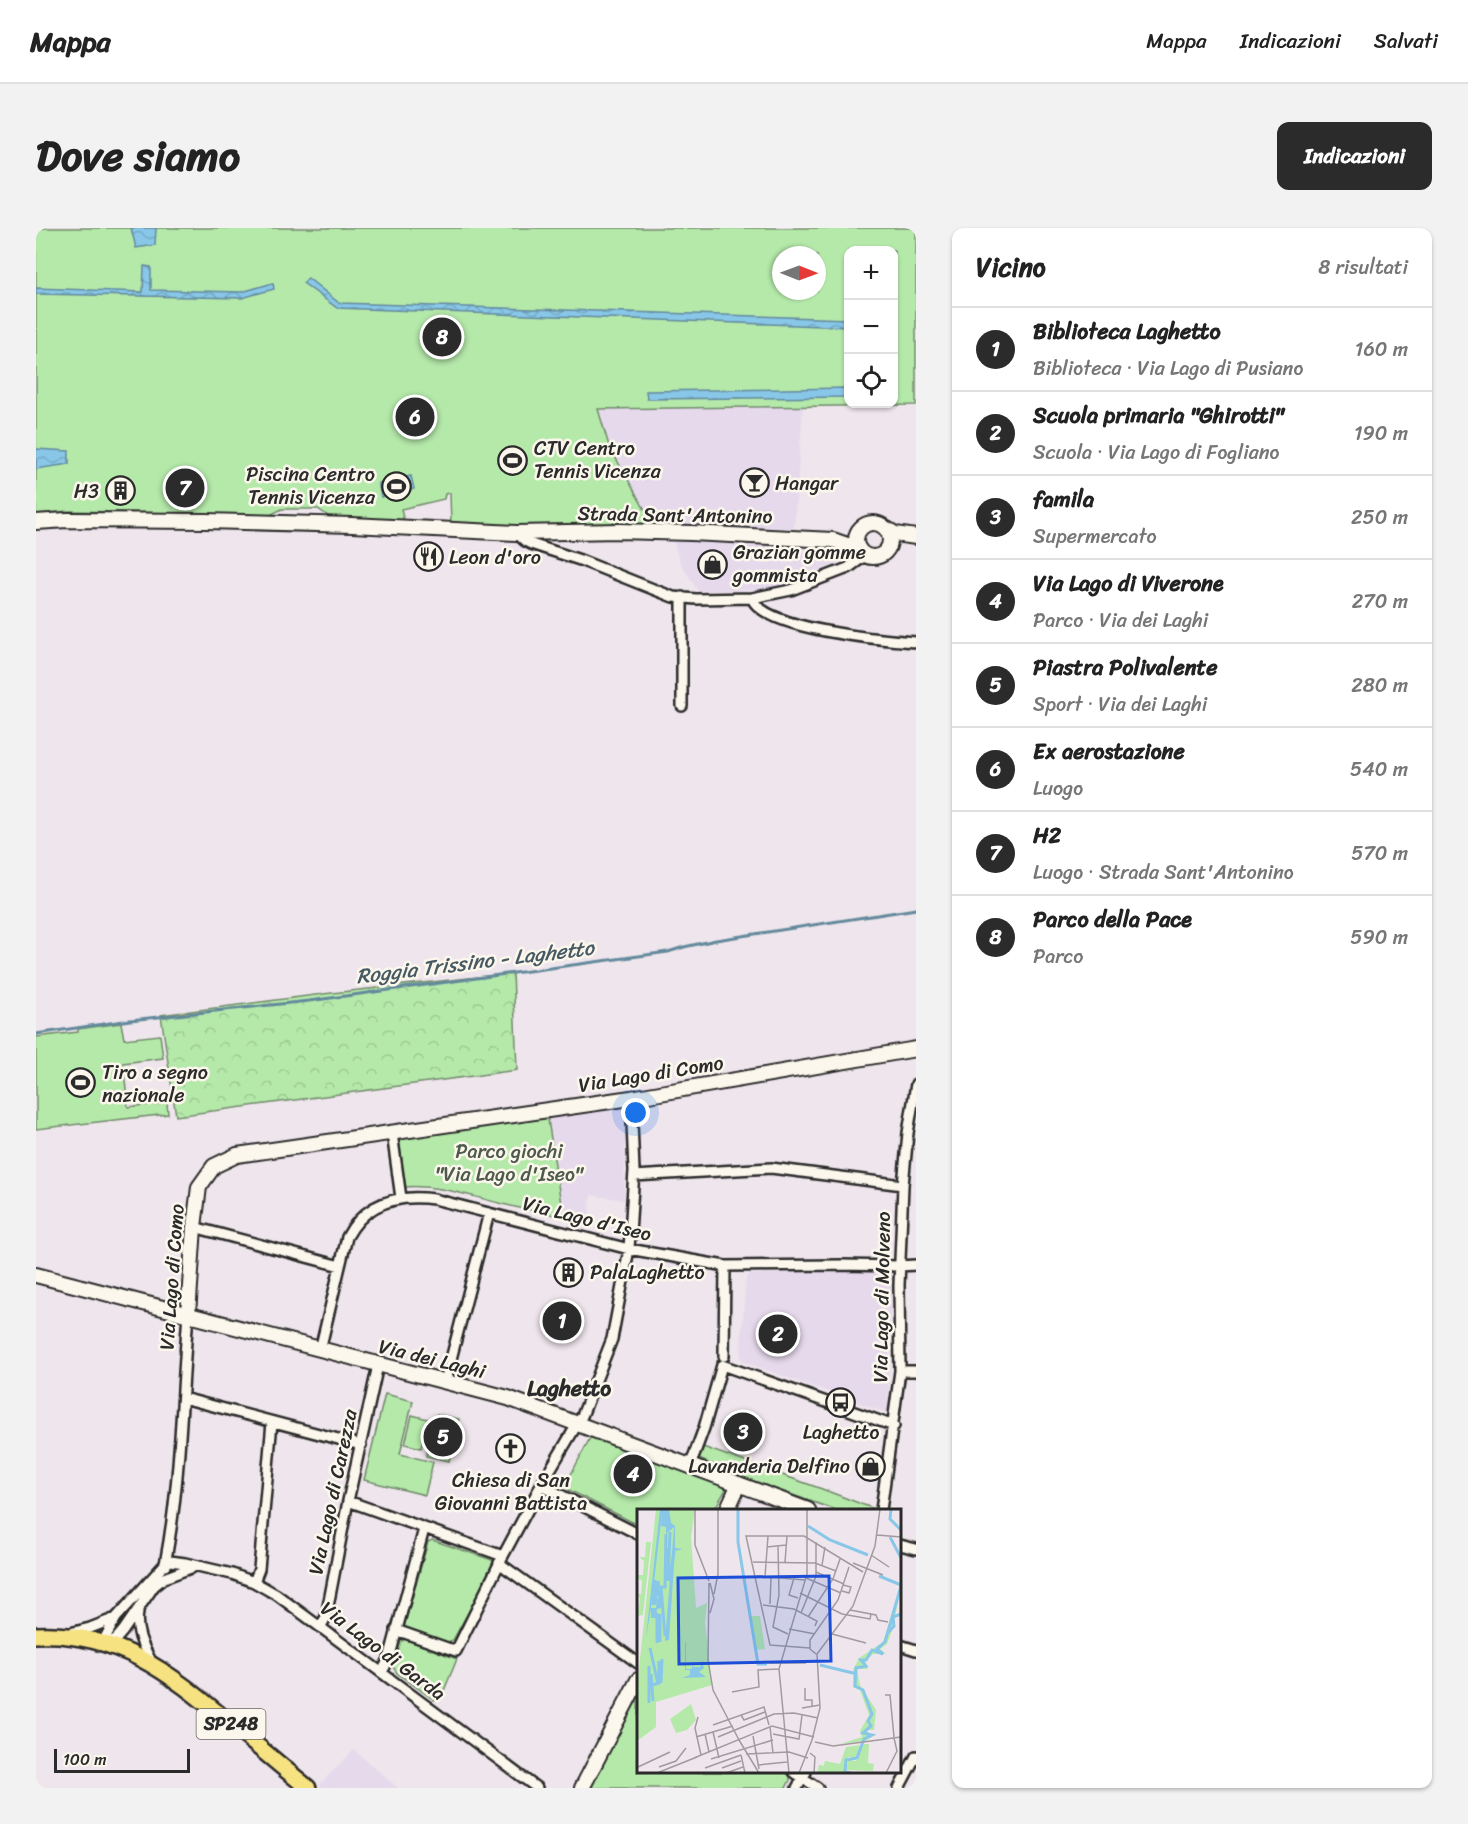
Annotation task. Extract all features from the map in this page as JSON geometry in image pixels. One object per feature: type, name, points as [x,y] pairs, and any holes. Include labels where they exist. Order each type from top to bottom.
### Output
[{"type":"main road","name":"SP248","points":[[36,1635],[62,1635],[107,1644],[152,1663],[188,1688],[308,1788]]},
{"type":"street","name":"Strada Sant'Antonino","points":[[36,522],[67,520],[207,521],[516,533],[619,531],[833,540],[847,536],[865,525],[877,523],[895,534],[916,538]]},
{"type":"street","points":[[861,529],[856,538],[862,552]]},
{"type":"street","points":[[887,529],[891,539],[888,549]]},
{"type":"street","name":"Strada Sant'Antonino","points":[[516,533],[531,544],[580,560],[673,597],[752,598],[791,590],[848,568],[862,552]]},
{"type":"street","name":"Strada Sant'Antonino","points":[[833,540],[875,557],[916,538]]},
{"type":"street","points":[[682,597],[682,706]]},
{"type":"street","points":[[752,598],[759,609],[767,614],[802,626],[852,635],[916,642]]},
{"type":"street","name":"Via Lago di Como","points":[[165,1564],[178,1465],[194,1227],[199,1187],[214,1166],[237,1155],[631,1098],[916,1049]]},
{"type":"street","name":"Via Lago di Molveno","points":[[881,1509],[900,1371],[899,1266],[903,1185],[916,1084]]},
{"type":"street","points":[[396,1630],[456,1651],[541,1485],[578,1424],[612,1339],[629,1249],[634,1176],[631,1098]]},
{"type":"street","points":[[392,1133],[401,1198]]},
{"type":"street","points":[[634,1176],[771,1168],[903,1185]]},
{"type":"street","name":"Via Lago d'Iseo","points":[[320,1350],[347,1237],[354,1223],[376,1207],[401,1198],[434,1199],[629,1249],[725,1266],[916,1265]]},
{"type":"street","points":[[445,1382],[489,1213]]},
{"type":"street","points":[[194,1227],[340,1266]]},
{"type":"street","points":[[690,1466],[723,1361],[725,1266]]},
{"type":"street","name":"Via dei Laghi","points":[[36,1275],[508,1398],[805,1509]]},
{"type":"street","points":[[723,1361],[894,1426]]},
{"type":"street","name":"Via Lago di Carezza","points":[[321,1626],[326,1617],[348,1501],[378,1365]]},
{"type":"street","points":[[900,1371],[916,1371]]},
{"type":"street","points":[[183,1398],[361,1445]]},
{"type":"street","points":[[254,1582],[259,1569],[272,1422]]},
{"type":"street","points":[[727,1509],[739,1484]]},
{"type":"street","points":[[541,1485],[637,1533]]},
{"type":"street","points":[[348,1501],[424,1528],[501,1560],[637,1662]]},
{"type":"street","points":[[382,1672],[390,1659],[424,1528]]},
{"type":"street","points":[[901,1545],[916,1549]]},
{"type":"street","name":"Via Lago di Garda","points":[[165,1564],[170,1561],[185,1563],[232,1574],[254,1582],[277,1595],[537,1788]]},
{"type":"street","points":[[171,1574],[165,1564],[116,1618],[106,1636],[107,1644],[117,1638],[154,1586],[171,1574],[196,1566]]},
{"type":"street","points":[[139,1610],[136,1624],[140,1640],[152,1663]]},
{"type":"street","points":[[62,1635],[116,1618]]},
{"type":"street","points":[[901,1644],[916,1650]]},
{"type":"street","points":[[582,1788],[637,1684]]},
{"type":"street","points":[[899,1788],[916,1756]]},
{"type":"street","points":[[797,1788],[804,1775],[818,1788]]},
{"type":"shaded area","points":[[803,406],[794,528],[653,524],[609,446],[598,409]]},
{"type":"shaded area","points":[[672,537],[845,545],[849,559],[791,581],[791,584],[771,589],[698,591],[680,562]]},
{"type":"shaded area","points":[[626,1101],[624,1200],[591,1195],[589,1222],[563,1217],[547,1113]]},
{"type":"shaded area","points":[[889,1271],[892,1274],[888,1410],[885,1412],[744,1362],[741,1357],[742,1330],[746,1278],[750,1274]]},
{"type":"shaded area","points":[[354,1750],[398,1788],[322,1788],[319,1785]]},
{"type":"green space","points":[[36,228],[916,228],[916,405],[898,405],[898,246],[844,246],[844,406],[598,409],[609,446],[653,524],[479,526],[451,524],[450,493],[445,494],[444,499],[401,509],[404,522],[334,520],[318,509],[282,509],[270,515],[69,511],[36,514]]},
{"type":"green space","points":[[513,973],[517,1070],[176,1116],[161,1015]]},
{"type":"green space","name":"Tiro a segno nazionale","points":[[121,1023],[124,1039],[160,1035],[163,1058],[123,1063],[128,1107],[167,1103],[168,1114],[36,1129],[36,1037],[78,1032],[78,1029]]},
{"type":"green space","name":"Parco giochi \"Via Lago d'Iseo\"","points":[[547,1113],[563,1217],[439,1189],[403,1187],[398,1139]]},
{"type":"green space","points":[[385,1394],[413,1401],[400,1454],[433,1462],[425,1495],[364,1480]]},
{"type":"green space","points":[[437,1414],[459,1419],[449,1461],[426,1456]]},
{"type":"green space","points":[[412,1415],[428,1419],[421,1448],[405,1444]]},
{"type":"green space","points":[[593,1436],[725,1485],[726,1489],[715,1509],[637,1509],[637,1524],[567,1489],[566,1484]]},
{"type":"green space","points":[[703,1447],[874,1509],[833,1509],[744,1478],[699,1459]]},
{"type":"green space","points":[[432,1540],[492,1560],[494,1565],[453,1640],[445,1643],[404,1627],[428,1542]]},
{"type":"green space","points":[[405,1639],[457,1659],[441,1698],[434,1700],[397,1673],[393,1667],[401,1642]]},
{"type":"green space","points":[[637,1692],[637,1773],[787,1773],[790,1775],[786,1788],[588,1788]]},
{"type":"water","points":[[131,228],[156,228],[155,245],[136,248]]},
{"type":"water","points":[[144,266],[151,267],[151,290],[242,292],[273,283],[274,289],[242,298],[36,294],[36,288],[143,292]]},
{"type":"water","points":[[308,278],[339,303],[844,319],[844,327],[337,308],[303,283]]},
{"type":"water","points":[[844,388],[844,397],[647,399],[646,391]]},
{"type":"water","points":[[36,449],[69,451],[69,464],[36,469]]},
{"type":"water","name":"Piscina Centro Tennis Vicenza","points":[[411,476],[414,489],[381,497],[378,483]]},
{"type":"waterway","name":"Roggia Trissino - Laghetto","points":[[36,1034],[130,1020],[309,1001],[668,952],[716,940],[916,909]]},
{"type":"place","name":"Parco della Pace","points":[[442,337]]},
{"type":"place","name":"Ex aerostazione","points":[[415,417]]},
{"type":"place","name":"CTV Centro Tennis Vicenza","points":[[513,460]]},
{"type":"place","name":"Hangar","points":[[754,483]]},
{"type":"place","name":"Piscina Centro Tennis Vicenza","points":[[396,486]]},
{"type":"place","name":"H2","points":[[185,488]]},
{"type":"place","name":"H3","points":[[120,491]]},
{"type":"place","name":"Leon d'oro","points":[[428,557]]},
{"type":"place","name":"Grazian gomme gommista","points":[[712,564]]},
{"type":"place","name":"Tiro a segno nazionale","points":[[81,1083]]},
{"type":"place","name":"PalaLaghetto","points":[[569,1272]]},
{"type":"place","name":"Biblioteca Laghetto","points":[[562,1321]]},
{"type":"place","name":"Scuola primaria \"Ghirotti\"","points":[[778,1334]]},
{"type":"place","name":"Laghetto","points":[[841,1402]]},
{"type":"place","name":"famila","points":[[743,1432]]},
{"type":"place","name":"Piastra Polivalente","points":[[443,1437]]},
{"type":"place","name":"Chiesa di San Giovanni Battista","points":[[511,1449]]},
{"type":"place","name":"Lavanderia Delfino","points":[[871,1466]]},
{"type":"place","name":"Via Lago di Viverone","points":[[633,1474]]},
{"type":"district","name":"Laghetto","points":[[569,1388]]}]
